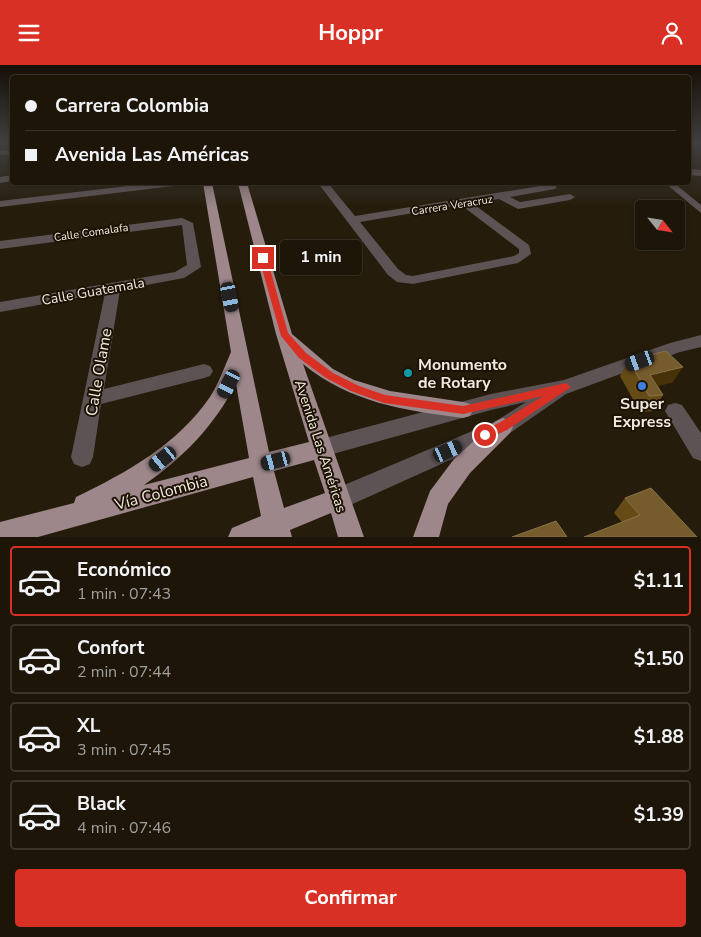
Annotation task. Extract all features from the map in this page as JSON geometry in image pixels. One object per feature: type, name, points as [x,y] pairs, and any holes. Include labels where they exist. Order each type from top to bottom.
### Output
[{"type":"main road","points":[[207,185],[261,465],[278,531]]},
{"type":"main road","name":"Avenida Las Américas","points":[[243,185],[284,334],[351,537]]},
{"type":"main road","points":[[284,334],[302,355],[329,375],[355,388],[384,399],[463,410]]},
{"type":"main road","points":[[47,523],[114,491],[148,470],[177,447],[211,414],[233,375],[240,349]]},
{"type":"main road","points":[[426,537],[438,499],[462,466],[503,427]]},
{"type":"main road","name":"Vía Colombia","points":[[0,535],[322,448]]},
{"type":"main road","points":[[241,537],[278,531],[338,499]]},
{"type":"street","points":[[0,203],[156,185]]},
{"type":"street","points":[[324,185],[392,272],[402,279],[413,281],[518,259],[525,254],[525,248],[465,203]]},
{"type":"street","points":[[503,197],[518,206],[570,197],[548,185]]},
{"type":"street","name":"Carrera Veracruz","points":[[350,220],[503,197],[548,185]]},
{"type":"street","points":[[671,185],[701,210]]},
{"type":"street","name":"Calle Comalafa","points":[[0,245],[182,221],[187,223],[194,267],[186,272]]},
{"type":"street","name":"Calle Guatemala","points":[[0,307],[186,272]]},
{"type":"street","name":"Calle Olame","points":[[82,457],[113,287]]},
{"type":"street","points":[[322,448],[463,410],[566,387],[676,347],[701,341]]},
{"type":"street","points":[[93,399],[204,371]]},
{"type":"street","points":[[338,499],[503,427],[566,387]]},
{"type":"street","points":[[675,411],[701,451]]},
{"type":"building","points":[[666,351],[683,367],[650,375],[663,395],[649,396],[629,360]]},
{"type":"building","points":[[651,488],[697,537],[584,537],[640,515],[625,498]]},
{"type":"building","points":[[556,521],[567,537],[512,537]]},
{"type":"place","name":"Monumento de Rotary","points":[[408,373]]},
{"type":"place","name":"Super Express","points":[[642,386]]},
{"type":"route","points":[[263,258],[284,334],[302,355],[329,375],[355,388],[384,399],[463,410],[491,402],[566,387],[503,427],[485,435]]}]
